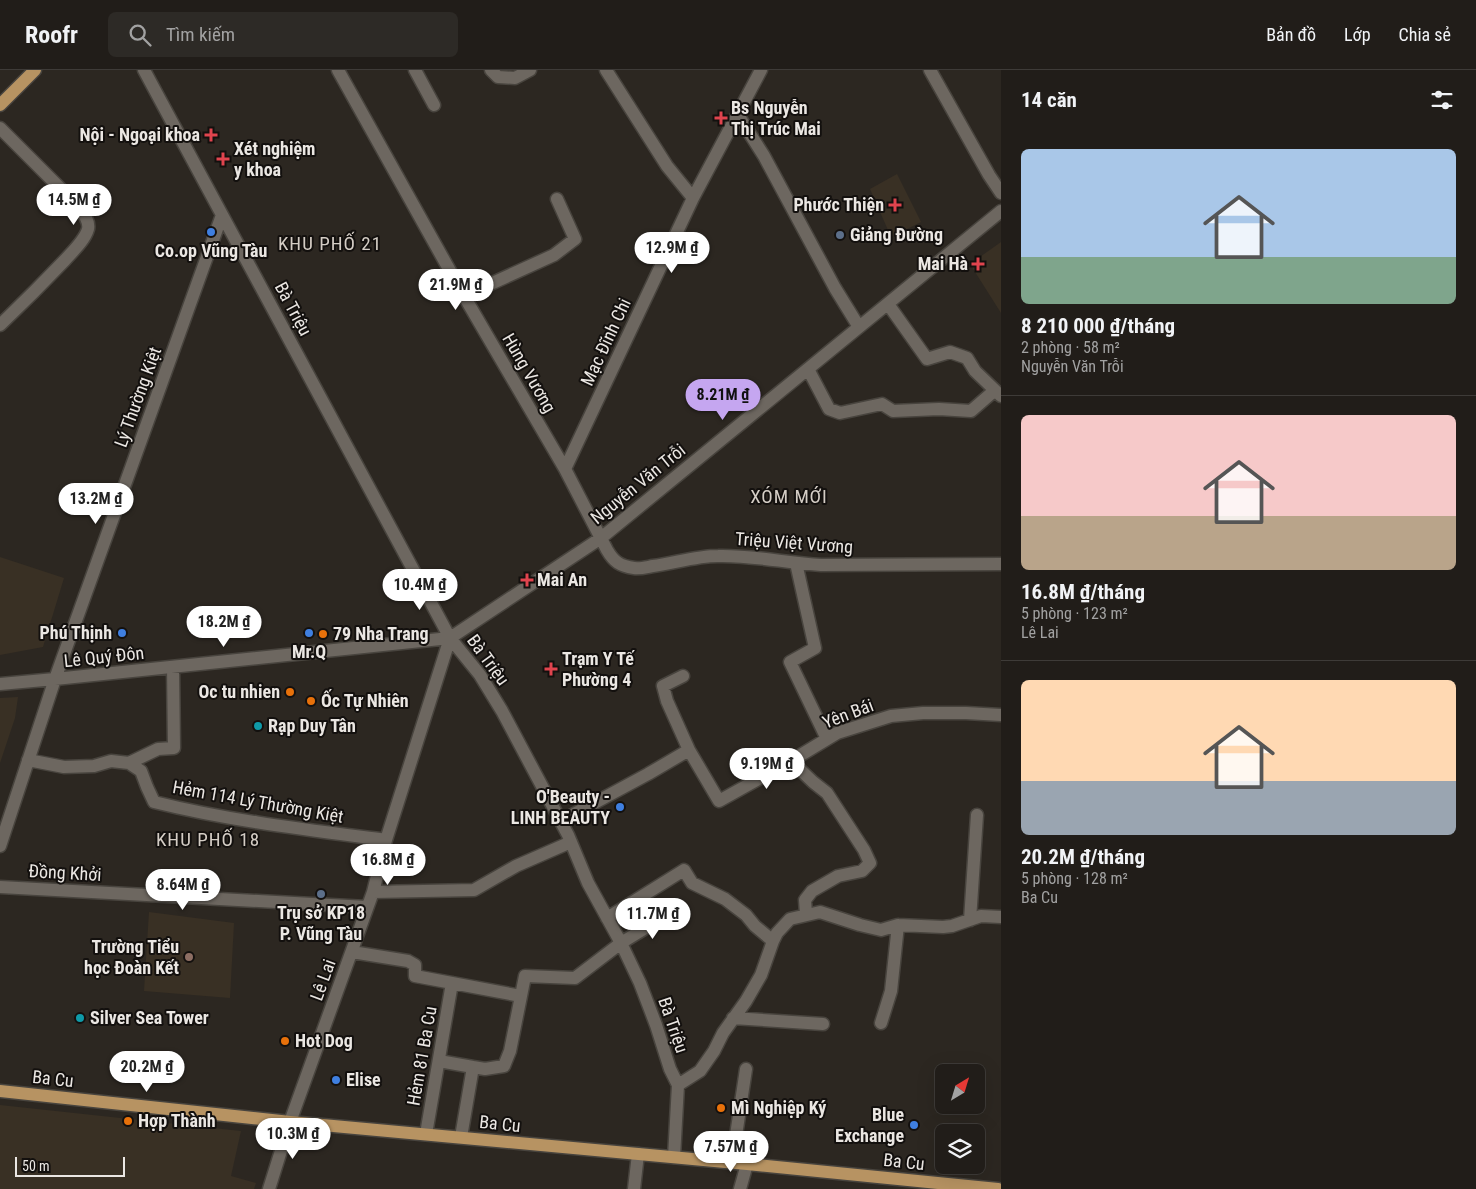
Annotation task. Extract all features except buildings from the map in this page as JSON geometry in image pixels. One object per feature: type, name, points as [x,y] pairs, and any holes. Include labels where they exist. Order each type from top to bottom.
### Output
[{"type":"main road","points":[[0,105],[35,70]]},
{"type":"main road","name":"Ba Cu","points":[[0,1091],[290,1122],[732,1162],[944,1186],[998,1189]]},
{"type":"street","name":"Bà Triệu","points":[[144,70],[450,638],[480,675],[502,710],[561,821],[588,883],[621,943],[640,983],[670,1069],[678,1085],[674,1158]]},
{"type":"street","name":"Hùng Vương","points":[[338,70],[464,296],[565,469],[601,538]]},
{"type":"street","points":[[415,70],[434,105]]},
{"type":"street","points":[[491,70],[498,77],[515,78],[530,70]]},
{"type":"street","points":[[606,70],[667,166],[693,198]]},
{"type":"street","name":"Mạc Đĩnh Chi","points":[[565,469],[693,198],[761,70]]},
{"type":"street","points":[[930,70],[1001,193]]},
{"type":"street","points":[[738,115],[768,164],[835,288],[859,327]]},
{"type":"street","points":[[0,128],[77,205],[88,222],[88,228],[75,249],[0,325]]},
{"type":"street","points":[[464,296],[554,255],[575,239],[556,199]]},
{"type":"street","name":"Nguyễn Văn Trỗi","points":[[450,638],[601,538],[1001,211]]},
{"type":"street","name":"Lý Thường Kiệt","points":[[0,846],[55,679],[222,215]]},
{"type":"street","points":[[808,369],[829,409],[840,414],[882,404],[893,411],[939,409],[971,411],[997,394],[975,371],[967,358],[950,352],[926,359],[888,304]]},
{"type":"street","name":"Triệu Việt Vương","points":[[601,538],[613,560],[636,568],[698,557],[719,556],[747,556],[796,563],[1001,564]]},
{"type":"street","points":[[796,563],[815,648],[790,662],[827,739]]},
{"type":"street","name":"Lê Quý Đôn","points":[[0,684],[450,638]]},
{"type":"street","name":"Lê Lai","points":[[269,1189],[290,1122],[373,892],[386,840],[450,638]]},
{"type":"street","points":[[28,760],[64,767],[94,766],[111,761],[129,763],[158,749],[174,748],[173,667]]},
{"type":"street","points":[[561,821],[689,750],[667,701],[663,686],[683,676]]},
{"type":"street","name":"Yên Bái","points":[[689,750],[718,801],[837,733],[891,716],[924,713],[966,713],[1001,716]]},
{"type":"street","points":[[791,761],[826,793],[870,862],[862,871],[838,876],[812,892],[804,900],[806,914]]},
{"type":"street","name":"Hẻm 114 Lý Thường Kiệt","points":[[129,763],[141,771],[146,787],[154,802],[183,809],[300,829],[386,840]]},
{"type":"street","points":[[970,920],[977,815]]},
{"type":"street","points":[[373,892],[474,890],[516,866],[571,842]]},
{"type":"street","points":[[607,918],[684,870],[692,883],[725,899],[746,915],[755,926],[773,941]]},
{"type":"street","name":"Đồng Khởi","points":[[0,886],[367,907]]},
{"type":"street","points":[[678,1085],[700,1071],[714,1051],[723,1033],[746,1001],[761,975],[777,933],[790,919],[820,912],[881,930],[898,925],[943,927],[952,926],[981,916],[1001,917]]},
{"type":"street","points":[[439,1061],[485,1069],[504,1066],[510,1051],[525,976],[575,978],[621,943],[670,913]]},
{"type":"street","points":[[882,1023],[891,991],[898,925]]},
{"type":"street","points":[[352,952],[408,961],[416,965],[415,976],[521,996]]},
{"type":"street","name":"Hẻm 81 Ba Cu","points":[[426,1134],[452,983]]},
{"type":"street","points":[[733,1018],[823,1024]]},
{"type":"street","points":[[461,1137],[474,1067]]},
{"type":"street","points":[[732,1162],[746,1069]]},
{"type":"street","points":[[634,1189],[638,1154]]},
{"type":"street","points":[[740,1189],[747,1164]]},
{"type":"shaded area","name":"Phước Thiện","points":[[897,174],[921,222],[891,237],[870,189]]},
{"type":"shaded area","points":[[1001,242],[1001,313],[970,264]]},
{"type":"shaded area","points":[[0,557],[64,578],[43,647],[0,655]]},
{"type":"shaded area","points":[[18,697],[15,718],[0,763],[0,698]]},
{"type":"shaded area","name":"Trường Tiểu học Đoàn Kết","points":[[149,912],[234,923],[230,998],[144,991]]},
{"type":"shaded area","points":[[0,1105],[241,1131],[231,1176],[256,1183],[254,1189],[0,1189]]},
{"type":"place","name":"Bs Nguyễn Thị Trúc Mai","points":[[721,118]]},
{"type":"place","name":"Nội - Ngoại khoa","points":[[211,135]]},
{"type":"place","name":"Xét nghiệm y khoa","points":[[223,159]]},
{"type":"place","name":"Phước Thiện","points":[[895,205]]},
{"type":"place","name":"Co.op Vũng Tàu","points":[[211,232]]},
{"type":"place","name":"Giảng Đường","points":[[840,235]]},
{"type":"place","name":"Mai Hà","points":[[978,264]]},
{"type":"place","name":"Mai An","points":[[527,580]]},
{"type":"place","name":"Phú Thịnh","points":[[122,633]]},
{"type":"place","name":"Mr.Q","points":[[309,633]]},
{"type":"place","name":"79 Nha Trang","points":[[323,634]]},
{"type":"place","name":"Trạm Y Tế Phường 4","points":[[551,669]]},
{"type":"place","name":"Oc tu nhien","points":[[290,692]]},
{"type":"place","name":"Ốc Tự Nhiên","points":[[311,701]]},
{"type":"place","name":"Rạp Duy Tân","points":[[258,726]]},
{"type":"place","name":"O'Beauty - LINH BEAUTY","points":[[620,807]]},
{"type":"place","name":"Trụ sở KP18 P. Vũng Tàu","points":[[321,894]]},
{"type":"place","name":"Trường Tiểu học Đoàn Kết","points":[[189,957]]},
{"type":"place","name":"Silver Sea Tower","points":[[80,1018]]},
{"type":"place","name":"Hot Dog","points":[[285,1041]]},
{"type":"place","name":"Elise","points":[[336,1080]]},
{"type":"place","name":"Mì Nghiệp Ký","points":[[721,1108]]},
{"type":"place","name":"Hợp Thành","points":[[128,1121]]},
{"type":"place","name":"Blue Exchange","points":[[914,1125]]},
{"type":"district","name":"KHU PHỐ 21","points":[[330,243]]},
{"type":"district","name":"XÓM MỚI","points":[[789,496]]},
{"type":"district","name":"KHU PHỐ 18","points":[[208,839]]}]
